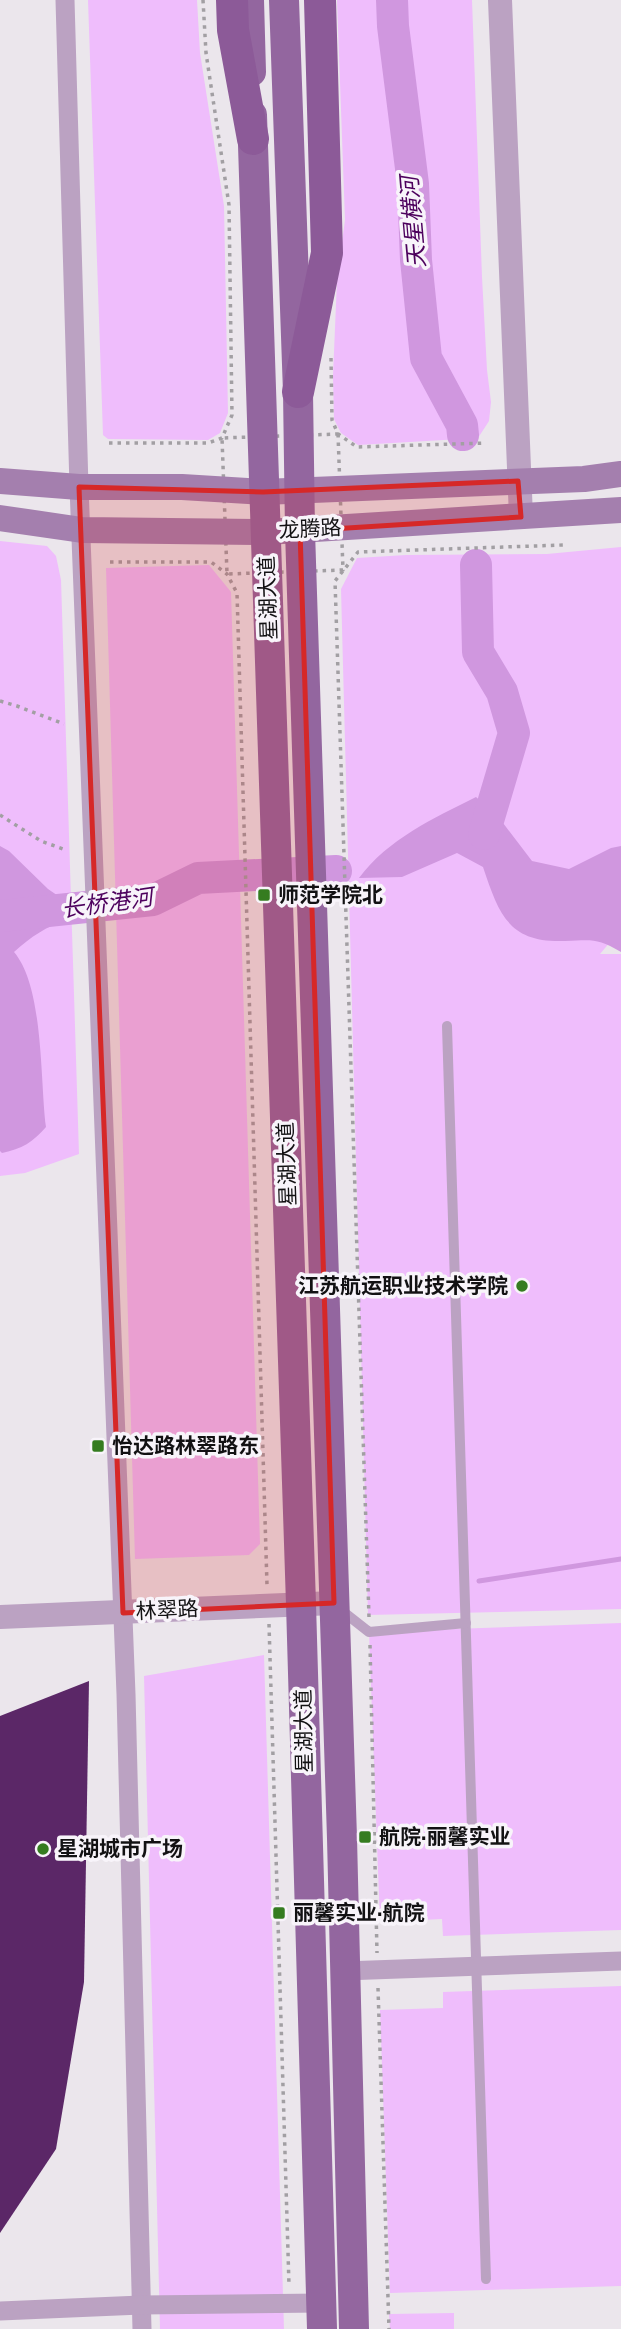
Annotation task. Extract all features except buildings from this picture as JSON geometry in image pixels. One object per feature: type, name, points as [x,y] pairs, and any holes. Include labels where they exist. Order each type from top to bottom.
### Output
[{"type":"highway","points":[[232,0],[233,30],[253,139]]},
{"type":"highway","points":[[299,392],[327,253],[320,0]]},
{"type":"main road","name":"星湖大道","points":[[249,0],[301,1604],[321,2316]]},
{"type":"main road","name":"星湖大道","points":[[284,0],[299,392],[300,531],[355,2329]]},
{"type":"main road","name":"龙腾路","points":[[0,481],[79,487],[182,487],[263,492],[584,479],[621,474]]},
{"type":"main road","name":"龙腾路","points":[[0,518],[82,530],[266,532],[621,510]]},
{"type":"street","points":[[65,0],[79,487],[123,1613],[142,2329]]},
{"type":"street","points":[[500,0],[521,517]]},
{"type":"street","name":"林翠路","points":[[0,1617],[334,1603]]},
{"type":"street","points":[[344,1971],[621,1961]]},
{"type":"street","points":[[0,2311],[141,2305],[321,2316]]},
{"type":"lane","points":[[447,1026],[486,2279]]},
{"type":"lane","points":[[334,1603],[369,1632],[466,1623]]},
{"type":"path","points":[[109,443],[208,443],[222,438],[232,415],[229,205],[206,52],[203,0]]},
{"type":"path","points":[[331,351],[331,420],[338,434],[357,447],[486,443]]},
{"type":"path","points":[[389,2329],[335,581],[358,552],[563,545]]},
{"type":"path","points":[[110,562],[211,562],[227,574],[237,593],[247,894]]},
{"type":"path","points":[[0,701],[64,724]]},
{"type":"path","points":[[0,815],[41,841],[63,849]]},
{"type":"highlighted area","points":[[518,481],[521,517],[300,531],[334,1603],[123,1613],[79,487],[263,492]]},
{"type":"shaded area","points":[[88,0],[197,0],[200,53],[224,206],[228,413],[220,433],[208,440],[108,439],[103,435]]},
{"type":"shaded area","points":[[337,0],[472,0],[482,277],[491,402],[489,421],[478,438],[358,445],[341,433],[334,419],[337,280],[345,220]]},
{"type":"shaded area","points":[[0,541],[47,546],[56,556],[61,580],[79,1154],[25,1173],[0,1176]]},
{"type":"shaded area","points":[[621,547],[621,929],[600,954],[621,954],[621,1609],[368,1615],[341,589],[357,558],[547,554]]},
{"type":"shaded area","points":[[209,565],[231,592],[260,1544],[249,1555],[135,1559],[106,568]]},
{"type":"shaded area","points":[[476,797],[500,819],[532,861],[569,869],[611,848],[621,846],[621,952],[594,941],[546,940],[518,931],[501,912],[483,867],[457,853],[402,877],[359,878],[398,841]]},
{"type":"shaded area","points":[[0,846],[9,851],[48,889],[67,902],[68,920],[39,933],[14,952],[24,968],[36,1011],[46,1127],[27,1144],[2,1153],[0,1151]]},
{"type":"shaded area","points":[[621,1623],[621,1930],[443,1936],[442,1919],[380,1922],[369,1632]]},
{"type":"shaded area","points":[[264,1655],[284,2329],[160,2329],[144,1676]]},
{"type":"shaded area","points":[[621,1986],[621,2286],[390,2293],[380,2010],[443,2008],[443,1992]]},
{"type":"shaded area","points":[[454,2313],[454,2329],[390,2329],[389,2314]]},
{"type":"waterway","name":"天星横河","points":[[392,0],[413,184],[416,260],[426,358],[462,425],[463,435]]},
{"type":"waterway","name":"天星横河","points":[[476,565],[478,652],[502,692],[514,733],[484,834]]},
{"type":"waterway","name":"长桥港河","points":[[0,916],[153,900],[198,878],[336,871]]},
{"type":"waterway","points":[[479,1581],[621,1559]]},
{"type":"place","name":"师范学院北","points":[[264,895]]},
{"type":"place","name":"江苏航运职业技术学院","points":[[522,1286]]},
{"type":"place","name":"怡达路林翠路东","points":[[98,1446]]},
{"type":"place","name":"航院·丽馨实业","points":[[365,1837]]},
{"type":"place","name":"星湖城市广场","points":[[43,1849]]},
{"type":"place","name":"丽馨实业·航院","points":[[279,1913]]}]
